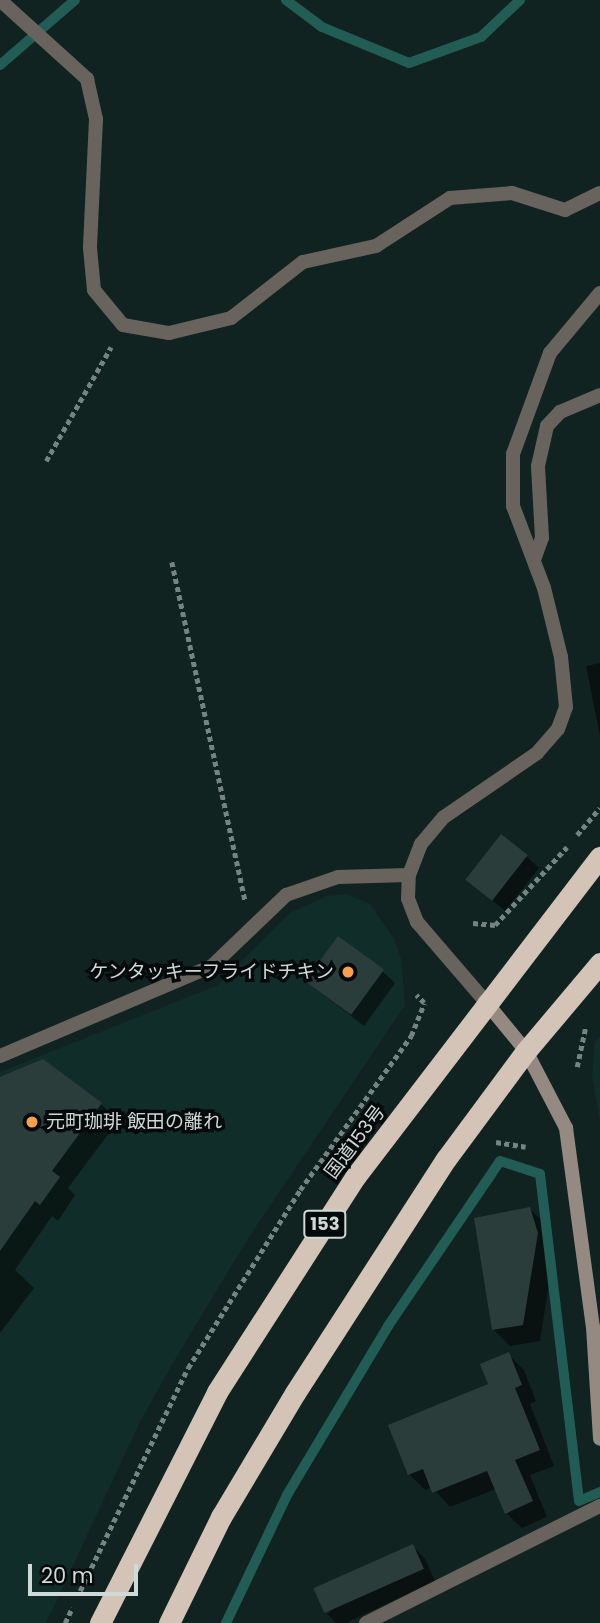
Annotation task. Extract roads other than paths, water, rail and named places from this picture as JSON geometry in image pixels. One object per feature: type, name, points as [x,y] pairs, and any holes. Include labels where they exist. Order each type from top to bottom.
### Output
[{"type":"highway","name":"国道153号","points":[[100,1623],[217,1392],[355,1177],[485,1001],[600,857]]},
{"type":"highway","points":[[169,1623],[221,1517],[295,1393],[446,1159],[526,1051],[600,963]]},
{"type":"street","points":[[0,0],[87,79],[96,119],[90,248],[94,290],[123,325],[169,333],[231,318],[303,262],[376,246],[450,198],[512,192],[565,210],[600,192]]},
{"type":"street","points":[[600,293],[550,353],[513,454],[513,506],[535,557],[561,657],[566,707],[558,729],[516,769],[444,817],[421,845],[410,876],[408,899],[417,922],[526,1051],[566,1128],[593,1327],[600,1439]]},
{"type":"street","points":[[535,557],[542,538],[538,466],[547,426],[560,412],[600,395]]},
{"type":"street","points":[[0,1056],[212,966],[251,932],[286,895],[338,877],[410,876]]},
{"type":"street","points":[[366,1623],[600,1506]]},
{"type":"waterway","points":[[0,65],[75,0]]},
{"type":"waterway","points":[[286,0],[322,27],[409,63],[481,37],[520,0]]},
{"type":"waterway","points":[[226,1623],[287,1495],[388,1326],[500,1161],[540,1174],[579,1501],[600,1492]]},
{"type":"place","name":"ケンタッキーフライドチキン","points":[[348,972]]},
{"type":"place","name":"元町珈琲 飯田の離れ","points":[[32,1122]]}]
